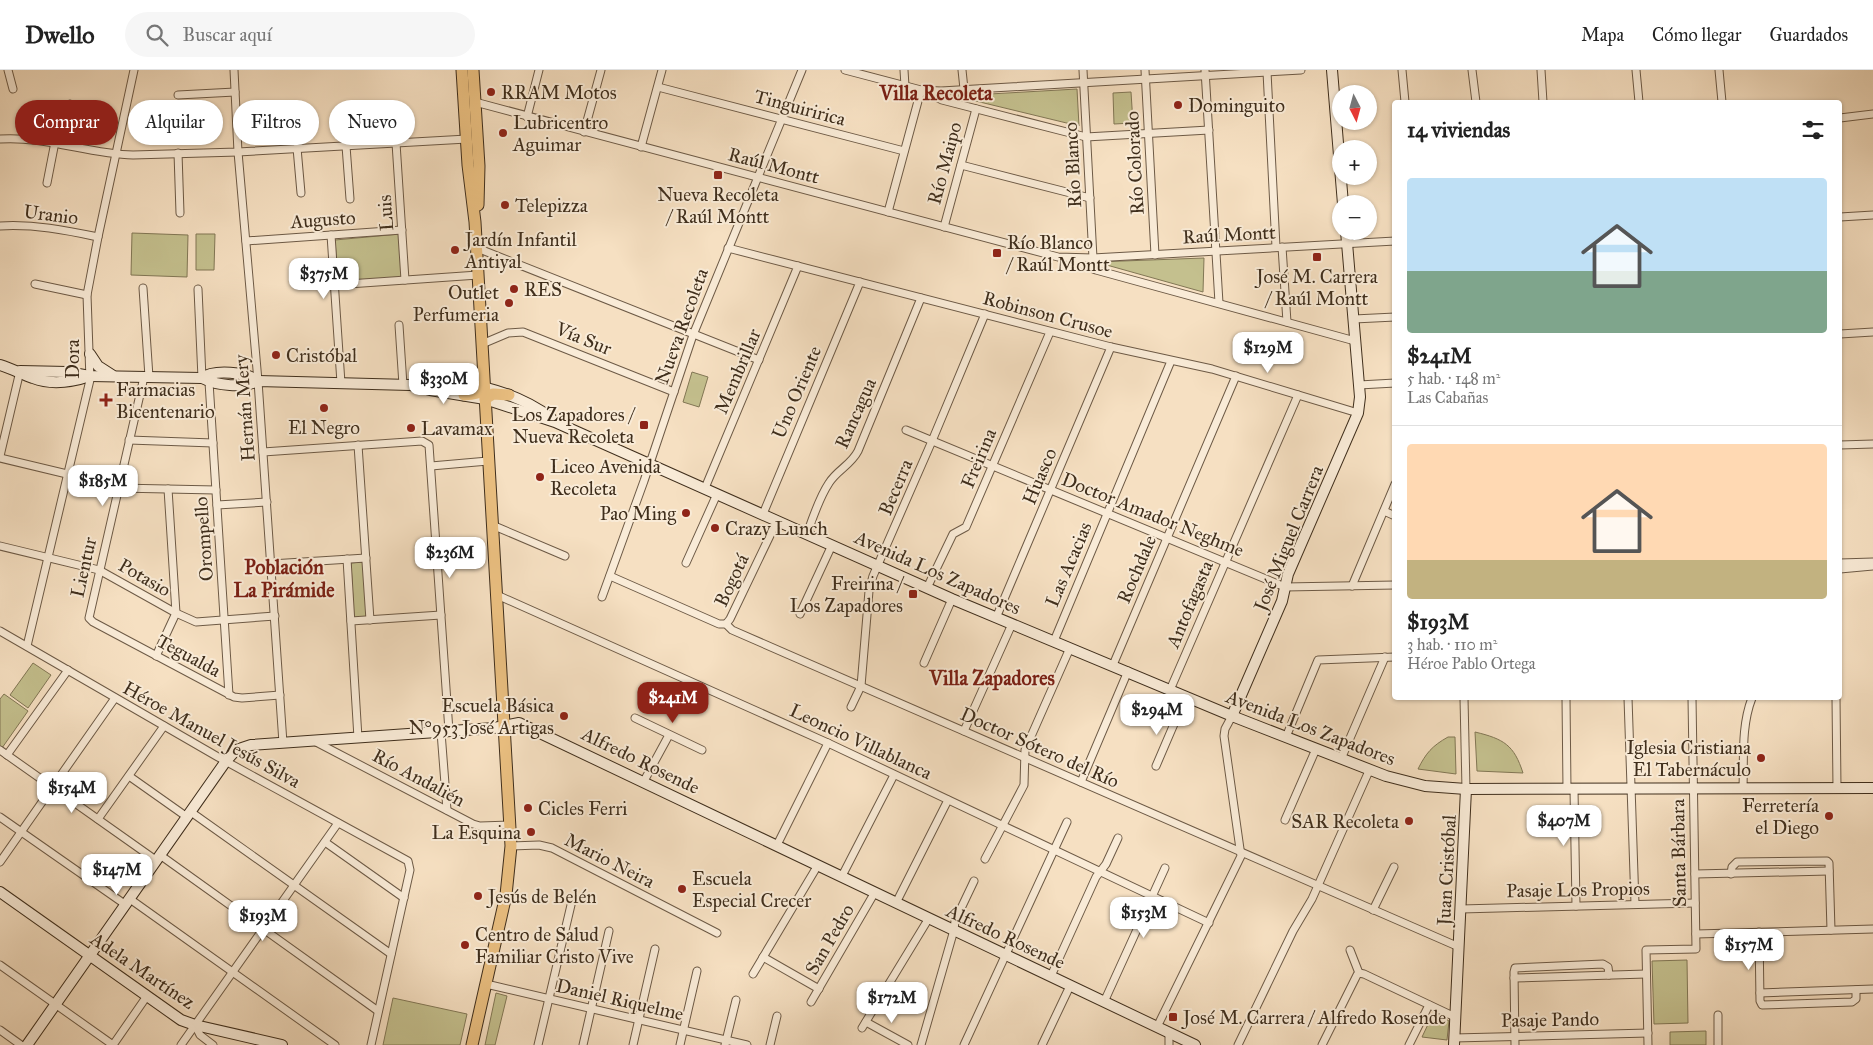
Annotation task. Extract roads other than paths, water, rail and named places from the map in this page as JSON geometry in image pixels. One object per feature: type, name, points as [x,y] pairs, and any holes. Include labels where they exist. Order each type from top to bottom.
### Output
[{"type":"main road","points":[[462,70],[475,222],[484,399],[511,825],[507,889],[472,1045]]},
{"type":"main road","points":[[474,70],[479,178],[475,222]]},
{"type":"main road","points":[[464,395],[476,394],[484,386]]},
{"type":"main road","points":[[484,399],[493,394],[509,396]]},
{"type":"street","points":[[8,70],[13,89]]},
{"type":"street","name":"Dora","points":[[27,646],[90,376],[87,295],[134,70]]},
{"type":"street","name":"Hernán Mery","points":[[234,70],[238,152],[258,380],[283,743]]},
{"type":"street","points":[[527,116],[539,70]]},
{"type":"street","points":[[584,132],[601,70]]},
{"type":"street","points":[[641,147],[662,70]]},
{"type":"street","name":"Nueva Recoleta","points":[[602,597],[650,464],[693,335],[802,70]]},
{"type":"street","points":[[845,70],[921,90],[941,91],[1205,73],[1301,70]]},
{"type":"street","points":[[904,70],[905,86]]},
{"type":"street","points":[[962,70],[964,90]]},
{"type":"street","name":"Río Blanco","points":[[1083,70],[1093,258]]},
{"type":"street","name":"Río Colorado","points":[[1145,70],[1155,254]]},
{"type":"street","points":[[1332,70],[1343,195]]},
{"type":"street","points":[[1402,70],[1405,100]]},
{"type":"street","points":[[1472,70],[1476,100]]},
{"type":"street","points":[[1541,70],[1543,100]]},
{"type":"street","points":[[1636,70],[1639,100]]},
{"type":"street","points":[[1719,70],[1722,100]]},
{"type":"street","points":[[1267,72],[1279,247],[1287,322]]},
{"type":"street","points":[[1205,73],[1219,304]]},
{"type":"street","name":"Tinguiririca","points":[[658,87],[904,151]]},
{"type":"street","points":[[921,90],[942,100],[1086,137],[1209,130]]},
{"type":"street","points":[[888,212],[921,90]]},
{"type":"street","points":[[178,95],[235,92]]},
{"type":"street","name":"Raúl Montt","points":[[475,102],[1048,255],[1066,258],[1392,241]]},
{"type":"street","name":"Río Maipo","points":[[944,226],[976,109]]},
{"type":"street","points":[[1842,118],[1873,114]]},
{"type":"street","points":[[0,139],[15,138]]},
{"type":"street","points":[[415,142],[467,139]]},
{"type":"street","points":[[47,183],[57,145]]},
{"type":"street","points":[[69,145],[116,154],[133,155],[238,152],[363,145]]},
{"type":"street","name":"Luis","points":[[396,145],[405,280]]},
{"type":"street","points":[[346,146],[350,199]]},
{"type":"street","points":[[297,148],[301,193]]},
{"type":"street","points":[[178,153],[180,213]]},
{"type":"street","points":[[960,165],[1090,198]]},
{"type":"street","points":[[1842,217],[1873,215]]},
{"type":"street","name":"Uranio","points":[[0,226],[49,227],[98,237]]},
{"type":"street","name":"Augusto","points":[[246,241],[402,230]]},
{"type":"street","points":[[331,235],[341,383]]},
{"type":"street","name":"José Miguel Carrera","points":[[1242,851],[1224,736],[1225,728],[1282,601],[1288,574],[1358,413],[1360,397],[1347,240]]},
{"type":"street","points":[[476,248],[759,360]]},
{"type":"street","name":"Robinson Crusoe","points":[[728,248],[1050,332],[1236,376],[1358,413]]},
{"type":"street","name":"Raúl Montt","points":[[1066,258],[1087,268],[1356,341]]},
{"type":"street","name":"Membrillar","points":[[705,488],[798,266]]},
{"type":"street","points":[[334,285],[478,275]]},
{"type":"street","name":"Uno Oriente","points":[[763,514],[860,282]]},
{"type":"street","points":[[35,284],[87,295]]},
{"type":"street","name":"Lientur","points":[[89,618],[129,440],[146,377],[143,288]]},
{"type":"street","name":"Orompello","points":[[198,289],[205,380],[213,443],[229,695]]},
{"type":"street","name":"Rancagua","points":[[806,534],[827,486],[833,477],[852,461],[858,451],[921,298]]},
{"type":"street","name":"Becerra","points":[[851,707],[861,686],[869,591],[873,576],[986,314]]},
{"type":"street","points":[[1354,319],[1392,317]]},
{"type":"street","points":[[399,324],[406,385]]},
{"type":"street","name":"Vía Sur","points":[[482,344],[508,333],[523,332],[674,392]]},
{"type":"street","name":"Freirina","points":[[927,588],[953,534],[966,527],[1050,332]]},
{"type":"street","points":[[1842,334],[1873,332]]},
{"type":"street","name":"Huasco","points":[[996,618],[1111,347]]},
{"type":"street","points":[[90,354],[93,361],[104,371],[118,376]]},
{"type":"street","name":"Las Acacias","points":[[1054,642],[1171,361]]},
{"type":"street","name":"Avenida Los Zapadores","points":[[0,365],[20,371],[32,378],[55,381],[75,381],[90,376],[118,376],[205,380],[243,385],[258,380],[406,385],[434,382],[484,386],[542,412],[555,422]]},
{"type":"street","points":[[20,371],[0,457],[67,474]]},
{"type":"street","name":"Rochdale","points":[[1113,665],[1236,376]]},
{"type":"street","points":[[1359,385],[1392,383]]},
{"type":"street","name":"Avenida Los Zapadores","points":[[406,385],[484,399],[555,422],[996,618],[1369,771],[1425,786],[1466,789],[1873,788]]},
{"type":"street","name":"Antofagasta","points":[[1170,690],[1298,394]]},
{"type":"street","name":"Doctor Amador Neghme","points":[[906,430],[1286,587],[1392,585]]},
{"type":"street","points":[[129,440],[213,443]]},
{"type":"street","points":[[263,452],[422,441],[428,443],[430,447],[441,615],[447,810]]},
{"type":"street","points":[[1842,445],[1873,444]]},
{"type":"street","points":[[358,445],[370,620]]},
{"type":"street","points":[[431,466],[488,461]]},
{"type":"street","points":[[118,488],[216,490]]},
{"type":"street","points":[[156,656],[176,614],[168,489]]},
{"type":"street","points":[[1352,586],[1392,491]]},
{"type":"street","points":[[686,563],[717,494]]},
{"type":"street","points":[[217,505],[267,502]]},
{"type":"street","points":[[1384,511],[1392,515]]},
{"type":"street","name":"Bogotá","points":[[726,624],[777,521]]},
{"type":"street","points":[[492,525],[565,556]]},
{"type":"street","points":[[800,614],[832,545]]},
{"type":"street","name":"Potasio","points":[[0,546],[99,570],[176,614],[196,622],[275,616]]},
{"type":"street","points":[[271,564],[366,558]]},
{"type":"street","points":[[347,559],[358,738]]},
{"type":"street","points":[[1842,563],[1873,562]]},
{"type":"street","points":[[1842,569],[1873,566]]},
{"type":"street","name":"Doctor Sótero del Río","points":[[610,576],[719,624],[726,624],[732,630],[1459,947]]},
{"type":"street","name":"Leoncio Villablanca","points":[[496,595],[828,743],[1209,923]]},
{"type":"street","points":[[924,663],[952,599]]},
{"type":"street","points":[[351,621],[441,615]]},
{"type":"street","name":"Tegualda","points":[[89,618],[93,622],[229,695],[242,698],[280,695]]},
{"type":"street","points":[[964,731],[1012,624]]},
{"type":"street","name":"Héroe Manuel Jesús Silva","points":[[0,631],[226,761],[405,858],[410,864],[410,870],[404,898]]},
{"type":"street","points":[[985,859],[1024,785],[1024,757],[1026,750],[1070,648]]},
{"type":"street","points":[[1286,737],[1318,660],[1392,657]]},
{"type":"street","points":[[1341,759],[1385,658]]},
{"type":"street","points":[[7,754],[68,670]]},
{"type":"street","points":[[1081,782],[1128,672]]},
{"type":"street","points":[[1156,766],[1186,696]]},
{"type":"street","points":[[0,862],[115,698]]},
{"type":"street","name":"Juan Cristóbal","points":[[1454,1042],[1466,789],[1464,700]]},
{"type":"street","points":[[1566,700],[1576,906]]},
{"type":"street","points":[[1628,700],[1634,904]]},
{"type":"street","name":"Santa Bárbara","points":[[1646,974],[1646,950],[1696,949],[1692,700]]},
{"type":"street","points":[[1743,788],[1744,733],[1751,700]]},
{"type":"street","points":[[1836,700],[1838,788]]},
{"type":"street","points":[[635,718],[702,750]]},
{"type":"street","name":"Alfredo Rosende","points":[[27,1045],[226,761],[236,750],[246,746],[445,732],[505,726],[515,723],[526,725],[1195,1045]]},
{"type":"street","points":[[98,819],[164,726]]},
{"type":"street","points":[[644,781],[669,735]]},
{"type":"street","name":"Río Andalién","points":[[316,741],[476,825],[511,825]]},
{"type":"street","points":[[777,845],[828,743]]},
{"type":"street","points":[[1285,820],[1316,749]]},
{"type":"street","points":[[0,750],[98,819],[263,929],[378,1011]]},
{"type":"street","points":[[1238,1045],[1293,931],[1309,904],[1369,771]]},
{"type":"street","points":[[842,876],[894,774]]},
{"type":"street","points":[[129,776],[294,885],[391,954]]},
{"type":"street","points":[[896,903],[948,800]]},
{"type":"street","points":[[0,817],[233,972],[335,1045]]},
{"type":"street","points":[[964,1045],[1067,822]]},
{"type":"street","points":[[181,1045],[338,823]]},
{"type":"street","points":[[1051,976],[1096,877],[1118,838]]},
{"type":"street","points":[[325,842],[404,898],[370,1045]]},
{"type":"street","name":"Mario Neira","points":[[511,846],[539,845],[552,848],[717,933]]},
{"type":"street","points":[[1157,1027],[1240,860],[1242,851]]},
{"type":"street","points":[[1731,874],[1733,865],[1739,862],[1827,861],[1829,863],[1831,930]]},
{"type":"street","points":[[753,974],[818,865]]},
{"type":"street","points":[[1373,910],[1394,867]]},
{"type":"street","points":[[1104,1002],[1165,868]]},
{"type":"street","points":[[1695,874],[1829,871]]},
{"type":"street","points":[[921,1045],[955,921],[974,881]]},
{"type":"street","name":"Adela Martínez","points":[[0,892],[176,1017],[195,1025],[282,1045]]},
{"type":"street","name":"San Pedro","points":[[812,1002],[875,892]]},
{"type":"street","name":"Pasaje Los Propios","points":[[1461,909],[1695,903]]},
{"type":"street","points":[[538,1045],[571,905]]},
{"type":"street","points":[[908,1045],[864,1025],[929,918]]},
{"type":"street","points":[[1696,934],[1873,929]]},
{"type":"street","points":[[583,1045],[610,931]]},
{"type":"street","points":[[1759,932],[1761,1004],[1852,1002],[1856,999],[1856,990]]},
{"type":"street","points":[[632,1045],[655,950]]},
{"type":"street","points":[[1350,950],[1359,974]]},
{"type":"street","points":[[763,957],[819,989]]},
{"type":"street","points":[[1515,1045],[1515,968],[1603,964],[1608,967],[1609,975]]},
{"type":"street","points":[[0,965],[113,1045],[147,996]]},
{"type":"street","points":[[680,1045],[697,970]]},
{"type":"street","points":[[1322,1045],[1357,975],[1363,973],[1455,1017]]},
{"type":"street","points":[[1514,978],[1646,974],[1648,1045]]},
{"type":"street","name":"Daniel Riquelme","points":[[486,984],[683,1030],[725,1042],[747,1045]]},
{"type":"street","points":[[1042,1045],[1070,986]]},
{"type":"street","points":[[1760,992],[1873,989]]},
{"type":"street","points":[[725,1042],[736,1000]]},
{"type":"street","points":[[1409,1045],[1429,1005]]},
{"type":"street","points":[[1718,1015],[1718,1045]]},
{"type":"street","points":[[770,1045],[777,1016]]},
{"type":"street","points":[[195,1025],[200,1035],[213,1045]]},
{"type":"street","points":[[0,1030],[21,1045]]},
{"type":"street","points":[[1169,1033],[1169,1045]]},
{"type":"street","name":"Pasaje Pando","points":[[1454,1042],[1515,1037],[1648,1033]]},
{"type":"place","name":"RRAM Motos","points":[[491,92]]},
{"type":"place","name":"Dominguito","points":[[1178,105]]},
{"type":"place","name":"Lubricentro Aguimar","points":[[503,133]]},
{"type":"place","name":"Nueva Recoleta / Raúl Montt","points":[[718,175]]},
{"type":"place","name":"Telepizza","points":[[505,205]]},
{"type":"place","name":"Jardín Infantil Antiyal","points":[[455,250]]},
{"type":"place","name":"Río Blanco / Raúl Montt","points":[[997,253]]},
{"type":"place","name":"José M. Carrera / Raúl Montt","points":[[1317,257]]},
{"type":"place","name":"RES","points":[[514,289]]},
{"type":"place","name":"Outlet Perfumeria","points":[[509,303]]},
{"type":"place","name":"Cristóbal","points":[[276,355]]},
{"type":"place","name":"Farmacias Bicentenario","points":[[106,400]]},
{"type":"place","name":"El Negro","points":[[324,408]]},
{"type":"place","name":"Los Zapadores / Nueva Recoleta","points":[[644,425]]},
{"type":"place","name":"Lavamax","points":[[411,428]]},
{"type":"place","name":"Liceo Avenida Recoleta","points":[[540,477]]},
{"type":"place","name":"Pao Ming","points":[[686,513]]},
{"type":"place","name":"Crazy Lunch","points":[[715,528]]},
{"type":"place","name":"Freirina / Los Zapadores","points":[[913,594]]},
{"type":"place","name":"Escuela Básica N°953 José Artigas","points":[[564,716]]},
{"type":"place","name":"Iglesia Cristiana El Tabernáculo","points":[[1761,758]]},
{"type":"place","name":"Cicles Ferri","points":[[528,808]]},
{"type":"place","name":"Ferretería el Diego","points":[[1829,816]]},
{"type":"place","name":"SAR Recoleta","points":[[1409,821]]},
{"type":"place","name":"La Esquina","points":[[531,832]]},
{"type":"place","name":"Escuela Especial Crecer","points":[[682,889]]},
{"type":"place","name":"Jesús de Belén","points":[[478,896]]},
{"type":"place","name":"Centro de Salud Familiar Cristo Vive","points":[[465,945]]},
{"type":"place","name":"José M. Carrera / Alfredo Rosende","points":[[1173,1017]]},
{"type":"district","name":"Villa Recoleta","points":[[936,93]]},
{"type":"district","name":"Población La Pirámide","points":[[284,578]]},
{"type":"district","name":"Villa Zapadores","points":[[992,678]]}]
